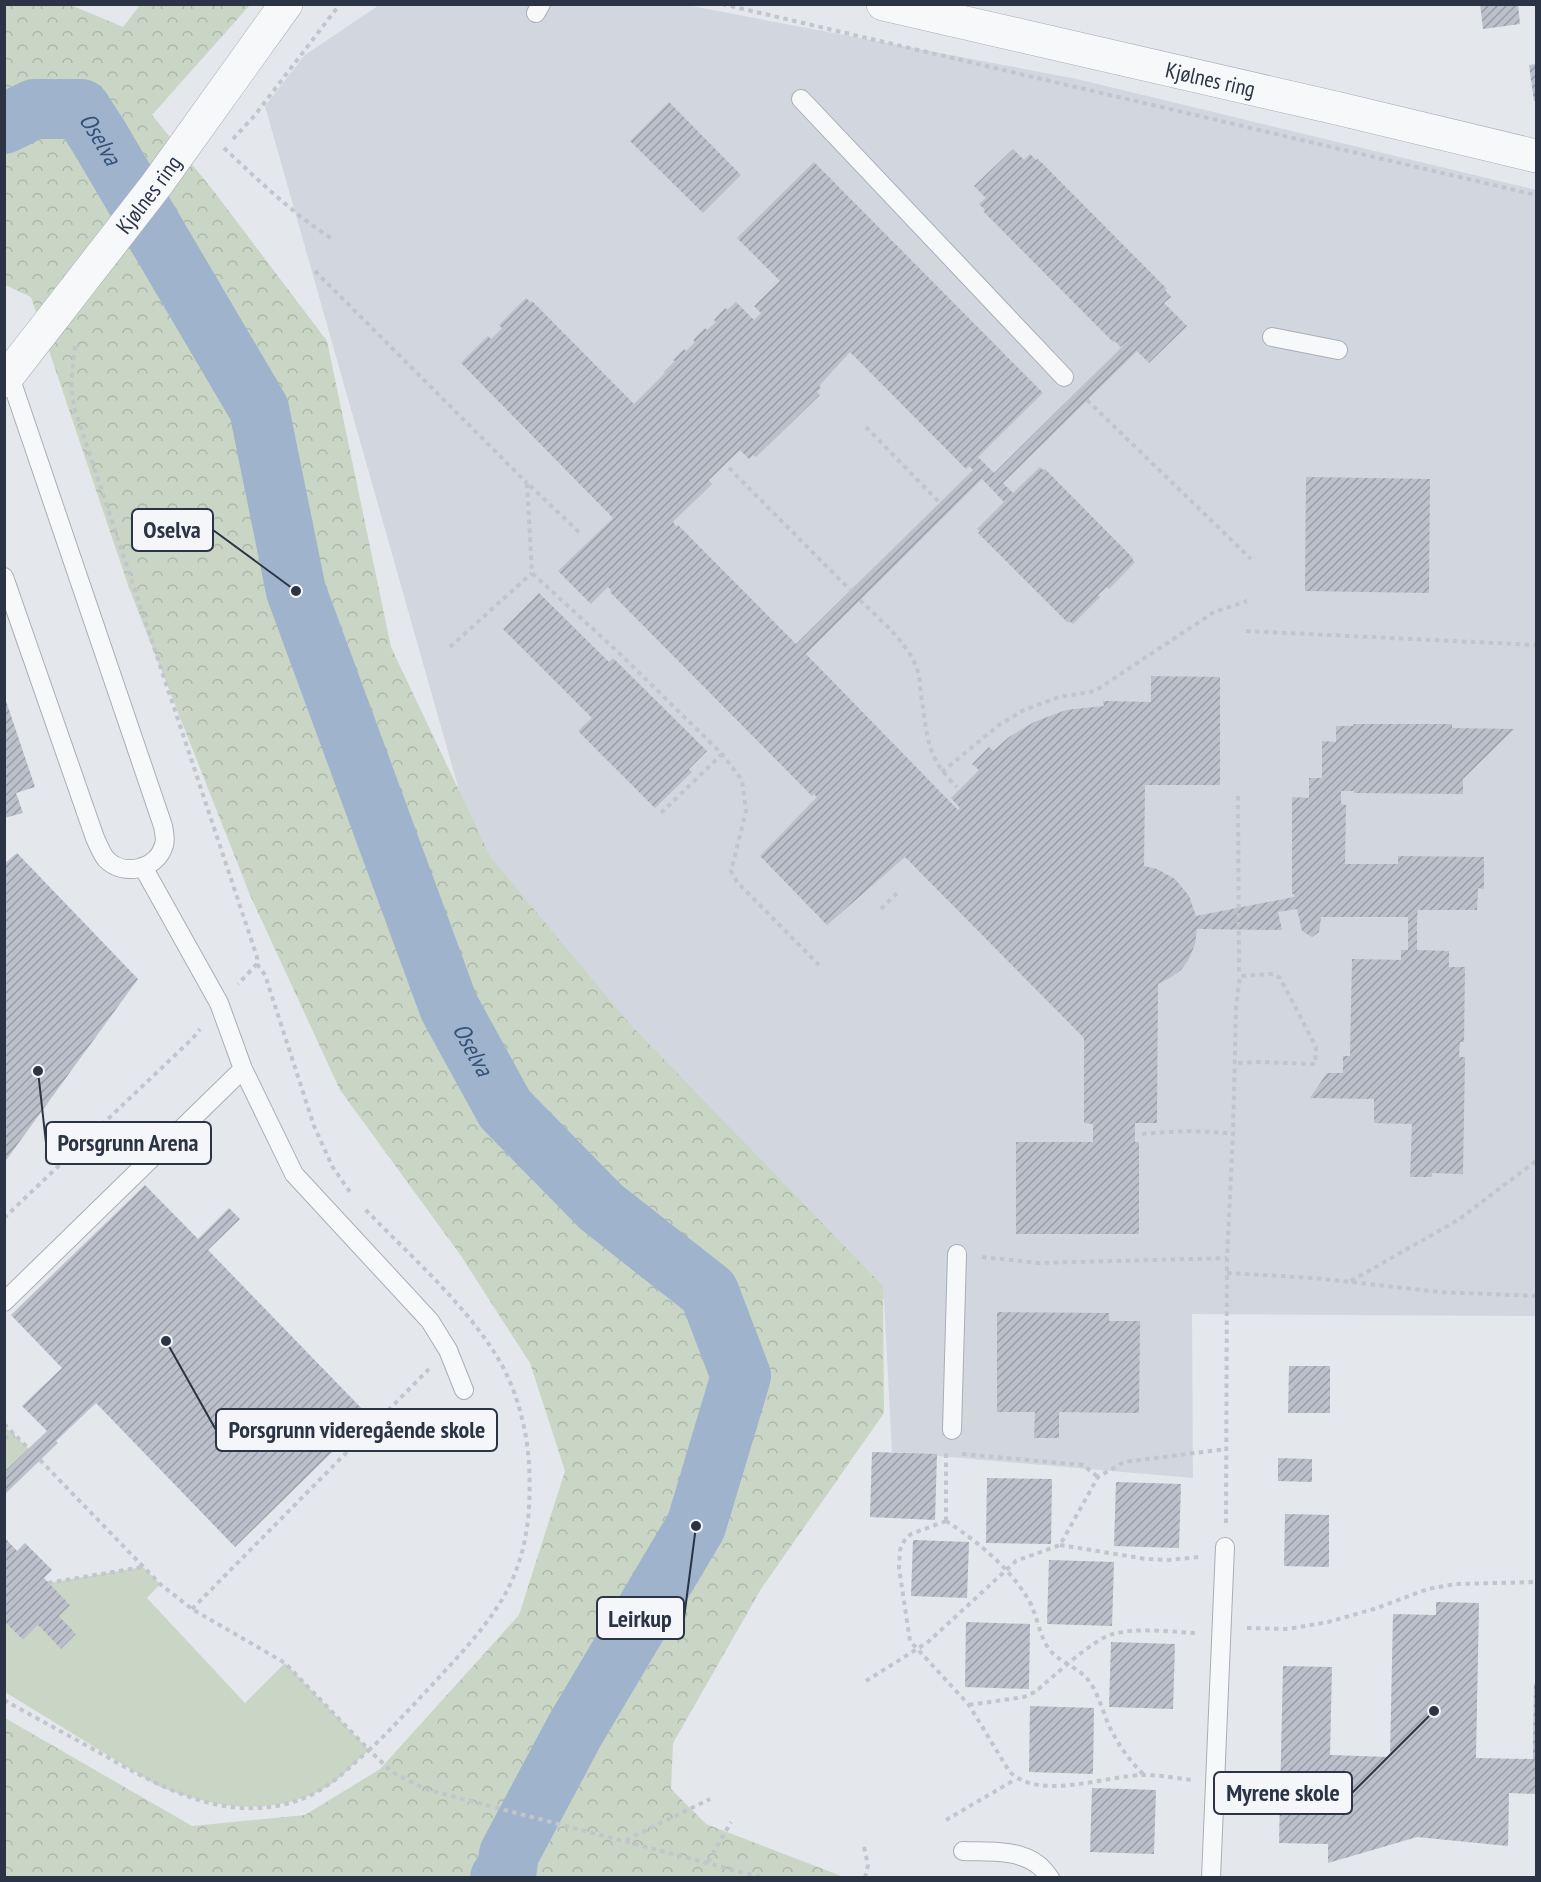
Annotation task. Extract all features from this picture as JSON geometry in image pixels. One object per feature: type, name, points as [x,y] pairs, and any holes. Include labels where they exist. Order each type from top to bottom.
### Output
[{"type":"street","name":"Kjølnes ring","points":[[7,378],[157,184],[286,4]]},
{"type":"street","name":"Kjølnes ring","points":[[883,4],[1536,156]]},
{"type":"lane","points":[[801,99],[1064,376]]},
{"type":"lane","points":[[1272,337],[1338,350]]},
{"type":"lane","points":[[4,577],[95,838],[105,858],[113,865],[134,870],[143,867],[152,862],[165,844],[163,826],[7,378]]},
{"type":"lane","points":[[143,867],[219,1003],[243,1068],[294,1174],[430,1321],[448,1350],[464,1390]]},
{"type":"lane","points":[[4,1302],[243,1068]]},
{"type":"lane","points":[[952,1430],[957,1254]]},
{"type":"lane","points":[[1211,1878],[1225,1550]]},
{"type":"lane","points":[[963,1851],[1021,1856],[1038,1864],[1050,1878]]},
{"type":"path","points":[[239,134],[340,4]]},
{"type":"path","points":[[722,4],[1536,195]]},
{"type":"path","points":[[223,146],[266,188],[315,228],[331,238]]},
{"type":"path","points":[[315,271],[579,532]]},
{"type":"path","points":[[4,1700],[158,1786],[207,1803],[261,1807],[306,1797],[330,1785],[386,1735],[489,1620],[517,1569],[529,1515],[528,1449],[514,1391],[500,1361],[482,1334],[460,1308],[350,1193],[332,1166],[314,1126],[265,975],[257,964],[257,957],[75,410],[71,388],[74,347],[78,336]]},
{"type":"path","points":[[1087,400],[1251,560]]},
{"type":"path","points":[[866,427],[940,503]]},
{"type":"path","points":[[729,468],[851,591]]},
{"type":"path","points":[[527,483],[532,573],[618,652],[722,754],[742,780],[746,812],[731,870],[737,882],[819,965]]},
{"type":"path","points":[[450,647],[532,573]]},
{"type":"path","points":[[860,600],[907,648],[918,672],[933,758],[942,772],[957,787]]},
{"type":"path","points":[[942,772],[999,724],[1015,715],[1059,697],[1095,691],[1214,612],[1247,601]]},
{"type":"path","points":[[1246,632],[1536,645]]},
{"type":"path","points":[[661,813],[722,754]]},
{"type":"path","points":[[866,1681],[928,1642],[1016,1561],[1060,1545],[1169,1560],[1225,1550],[1227,1258],[1235,1029],[1239,979],[1238,796]]},
{"type":"path","points":[[881,909],[897,893]]},
{"type":"path","points":[[4,1218],[193,1038],[219,1003],[257,964]]},
{"type":"path","points":[[1235,1063],[1315,1064],[1317,1047],[1280,978],[1274,974],[1240,976],[1239,979]]},
{"type":"path","points":[[1142,1134],[1212,1131],[1233,1134]]},
{"type":"path","points":[[1350,1282],[1458,1220],[1536,1161]]},
{"type":"path","points":[[957,1254],[1039,1263],[1227,1258]]},
{"type":"path","points":[[1227,1273],[1350,1282],[1439,1292],[1536,1296]]},
{"type":"path","points":[[192,1609],[448,1350]]},
{"type":"path","points":[[4,1424],[29,1449]]},
{"type":"path","points":[[4,1438],[16,1436]]},
{"type":"path","points":[[1060,1545],[1098,1477],[1124,1462],[1226,1449]]},
{"type":"path","points":[[946,1521],[948,1484],[946,1453],[1083,1465],[1098,1477]]},
{"type":"path","points":[[40,1460],[160,1584],[192,1609],[285,1663],[392,1772],[425,1789],[764,1878]]},
{"type":"path","points":[[946,1521],[970,1536],[1007,1570],[1028,1599],[1038,1618],[1047,1647],[1059,1659],[1083,1673],[1091,1683],[1113,1733],[1130,1761],[1144,1774]]},
{"type":"path","points":[[946,1521],[911,1534],[904,1541],[900,1550],[899,1568],[910,1641],[969,1705],[1016,1779],[1046,1785],[1071,1785],[1144,1774],[1215,1783]]},
{"type":"path","points":[[48,1583],[143,1567]]},
{"type":"path","points":[[969,1705],[1024,1697],[1035,1692],[1098,1640],[1112,1634],[1136,1630],[1288,1629],[1347,1617],[1428,1589],[1455,1584],[1536,1582]]},
{"type":"path","points":[[946,1820],[1016,1779]]},
{"type":"path","points":[[626,1841],[710,1798]]},
{"type":"path","points":[[708,1862],[731,1822]]},
{"type":"path","points":[[864,1846],[868,1865],[865,1878]]},
{"type":"shaded area","points":[[379,5],[686,5],[1077,79],[1536,190],[1536,1316],[1192,1314],[1193,1478],[892,1452],[884,1299],[489,896],[265,106],[305,55]]},
{"type":"green space","points":[[5,5],[71,5],[123,27],[140,5],[250,5],[152,115],[216,194],[327,341],[391,647],[491,858],[628,1022],[883,1286],[884,1413],[761,1589],[673,1743],[671,1789],[706,1824],[844,1877],[5,1877],[5,1718],[192,1826],[305,1815],[380,1769],[519,1615],[565,1471],[530,1363],[459,1253],[340,1090],[250,895],[129,588],[31,297],[5,285]]},
{"type":"green space","points":[[5,1427],[29,1449],[5,1472]]},
{"type":"green space","points":[[143,1567],[160,1584],[147,1598],[245,1703],[285,1663],[369,1750],[336,1780],[308,1796],[258,1807],[224,1805],[158,1786],[5,1692],[4,1621],[23,1640],[38,1625],[61,1649],[76,1634],[59,1616],[70,1605],[48,1583]]},
{"type":"building","points":[[1480,4],[1518,4],[1520,24],[1483,29]]},
{"type":"building","points":[[1536,64],[1536,101],[1534,101],[1529,65]]},
{"type":"building","points":[[669,102],[741,175],[703,213],[630,141]]},
{"type":"building","points":[[1013,149],[1024,160],[1030,154],[1036,160],[1038,159],[1167,289],[1165,290],[1171,297],[1164,303],[1187,326],[1149,363],[1137,351],[1003,483],[1013,493],[1040,467],[1045,469],[1135,562],[1109,589],[1107,587],[1098,595],[1100,597],[1073,624],[1069,621],[1068,623],[978,533],[980,531],[977,529],[1004,502],[982,479],[806,654],[958,810],[960,808],[951,798],[979,770],[972,764],[989,747],[993,751],[1009,737],[1034,722],[1066,710],[1104,706],[1103,701],[1151,702],[1151,676],[1220,677],[1220,785],[1145,785],[1144,866],[1157,869],[1175,879],[1189,896],[1196,916],[1294,897],[1292,894],[1292,797],[1309,798],[1309,778],[1322,778],[1322,741],[1336,742],[1336,726],[1452,724],[1452,728],[1514,729],[1463,779],[1463,794],[1341,791],[1341,804],[1346,805],[1345,864],[1398,864],[1398,856],[1484,857],[1484,889],[1478,888],[1477,910],[1418,910],[1417,917],[1417,950],[1449,951],[1449,967],[1465,967],[1464,1042],[1460,1042],[1459,1057],[1465,1057],[1463,1174],[1432,1173],[1432,1177],[1410,1177],[1412,1124],[1374,1123],[1374,1099],[1310,1098],[1327,1073],[1343,1073],[1343,1056],[1350,1056],[1352,959],[1401,960],[1401,950],[1408,950],[1408,917],[1321,917],[1319,932],[1312,937],[1302,931],[1297,909],[1278,912],[1282,930],[1197,929],[1195,944],[1189,959],[1181,970],[1158,984],[1157,1123],[1135,1123],[1135,1142],[1139,1142],[1139,1234],[1016,1234],[1016,1142],[1093,1142],[1093,1124],[1084,1123],[1084,1038],[905,857],[827,925],[760,856],[817,797],[814,794],[812,796],[610,592],[608,587],[591,604],[558,571],[613,518],[461,363],[488,336],[491,339],[502,328],[499,325],[526,298],[532,301],[634,404],[665,373],[675,361],[673,360],[695,342],[693,340],[705,328],[707,330],[716,322],[714,320],[725,308],[727,310],[736,302],[754,320],[761,313],[754,306],[780,281],[737,238],[814,162],[1043,393],[978,457],[994,473],[1128,341],[1120,347],[1115,341],[1113,342],[984,212],[985,210],[979,204],[986,198],[974,186]],"holes":[[[850,352],[966,469],[969,466],[973,470],[796,644],[673,522],[712,484],[709,480],[740,450],[749,459],[753,455],[756,457],[820,395],[817,392],[821,388],[819,386]]]},
{"type":"building","points":[[1306,477],[1430,479],[1429,593],[1305,591]]},
{"type":"building","points":[[539,593],[609,662],[613,658],[707,751],[689,769],[692,772],[655,808],[578,731],[592,718],[503,629]]},
{"type":"building","points":[[4,695],[35,787],[16,793],[23,813],[4,818]]},
{"type":"building","points":[[17,853],[138,979],[4,1163],[4,864]]},
{"type":"building","points":[[145,1185],[198,1239],[229,1208],[240,1219],[208,1250],[369,1416],[235,1547],[96,1403],[4,1495],[4,1472],[47,1431],[22,1406],[62,1368],[11,1315]]},
{"type":"building","points":[[997,1312],[1109,1313],[1109,1321],[1140,1321],[1139,1413],[1059,1412],[1059,1438],[1034,1438],[1035,1412],[997,1412]]},
{"type":"building","points":[[1289,1366],[1330,1366],[1330,1413],[1288,1413]]},
{"type":"building","points":[[872,1452],[937,1454],[935,1520],[870,1517]]},
{"type":"building","points":[[1278,1458],[1312,1459],[1312,1482],[1278,1481]]},
{"type":"building","points":[[987,1478],[1052,1479],[1051,1544],[986,1543]]},
{"type":"building","points":[[1116,1482],[1181,1484],[1179,1548],[1114,1546]]},
{"type":"building","points":[[1285,1514],[1329,1515],[1329,1567],[1284,1566]]},
{"type":"building","points":[[4,1537],[17,1551],[25,1543],[52,1570],[44,1578],[70,1605],[59,1616],[76,1634],[61,1649],[38,1625],[23,1640],[4,1621]]},
{"type":"building","points":[[913,1540],[969,1542],[967,1598],[911,1596]]},
{"type":"building","points":[[1049,1560],[1114,1562],[1112,1626],[1047,1624]]},
{"type":"building","points":[[1436,1602],[1479,1603],[1476,1758],[1533,1759],[1534,1684],[1536,1684],[1536,1794],[1509,1793],[1508,1846],[1417,1837],[1328,1863],[1328,1844],[1279,1843],[1283,1666],[1332,1667],[1330,1755],[1390,1757],[1393,1614],[1436,1615]]},
{"type":"building","points":[[966,1622],[1030,1624],[1029,1689],[965,1687]]},
{"type":"building","points":[[1111,1642],[1175,1644],[1173,1709],[1109,1707]]},
{"type":"building","points":[[1030,1706],[1094,1708],[1093,1774],[1029,1772]]},
{"type":"building","points":[[1092,1788],[1156,1790],[1154,1854],[1090,1852]]},
{"type":"waterway","name":"Oselva","points":[[4,124],[34,109],[81,109],[99,137],[259,409],[296,591],[449,1007],[505,1109],[601,1207],[709,1292],[741,1376],[696,1526],[575,1730],[509,1854],[506,1875],[500,1878]]},
{"type":"waterway","points":[[506,1875],[509,1878]]},
{"type":"place","name":"Oselva","points":[[296,591]]},
{"type":"place","name":"Porsgrunn Arena","points":[[38,1071]]},
{"type":"place","name":"Porsgrunn videregående skole","points":[[166,1341]]},
{"type":"place","name":"Leirkup","points":[[696,1526]]},
{"type":"place","name":"Myrene skole","points":[[1434,1711]]}]
